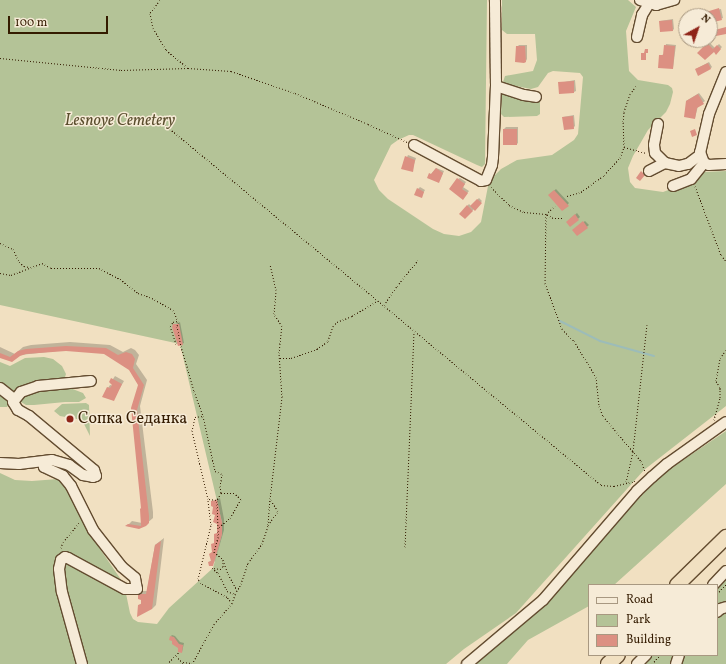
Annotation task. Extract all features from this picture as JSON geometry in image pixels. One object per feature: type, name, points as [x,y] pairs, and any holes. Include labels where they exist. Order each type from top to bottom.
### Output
[{"type":"highway","points":[[678,584],[726,537]]},
{"type":"highway","points":[[690,584],[726,550]]},
{"type":"highway","points":[[597,664],[605,656]]},
{"type":"highway","points":[[608,664],[617,656]]},
{"type":"street","points":[[414,145],[481,181],[486,180],[492,165],[493,157],[496,86],[495,0]]},
{"type":"street","points":[[637,37],[644,2],[656,5],[674,0]]},
{"type":"street","points":[[672,186],[695,176],[702,159],[701,143],[709,114],[726,72]]},
{"type":"street","points":[[496,86],[524,95],[536,96]]},
{"type":"street","points":[[658,124],[654,145],[655,153],[663,162]]},
{"type":"street","points":[[702,159],[709,165],[726,164]]},
{"type":"street","points":[[649,170],[663,162],[683,165],[702,159]]},
{"type":"street","points":[[683,165],[690,179]]},
{"type":"street","points":[[14,399],[21,392],[38,386],[91,381]]},
{"type":"street","points":[[0,388],[14,399],[15,408],[30,416],[94,470],[96,476],[93,477],[82,475],[69,465],[58,461],[48,460],[43,462],[0,463]]},
{"type":"street","points":[[467,664],[543,600],[637,491],[666,464],[726,422]]},
{"type":"street","points":[[43,462],[44,467],[58,473],[68,482],[94,530],[122,567],[135,578],[137,589],[125,589],[64,559],[59,569],[61,586],[74,640],[82,664]]},
{"type":"street","points":[[714,584],[726,571]]},
{"type":"street","points":[[637,664],[645,656]]},
{"type":"path","points":[[160,0],[150,13],[154,28],[166,50],[188,68]]},
{"type":"path","points":[[0,58],[121,70],[188,68],[231,71],[295,94],[414,145]]},
{"type":"path","points":[[567,196],[581,192],[604,175],[620,158],[624,147],[622,122],[624,112],[630,94],[636,86]]},
{"type":"path","points":[[158,119],[601,485],[614,486],[637,480]]},
{"type":"path","points":[[624,147],[636,149],[663,162]]},
{"type":"path","points":[[690,179],[695,186],[721,255],[726,261]]},
{"type":"path","points":[[486,180],[493,191],[509,205],[524,212],[546,214],[553,218],[562,218]]},
{"type":"path","points":[[555,206],[546,214],[545,283],[562,329],[574,341],[596,377],[599,406],[603,416],[641,461],[648,478],[652,477]]},
{"type":"path","points":[[0,242],[13,249],[19,262],[24,266],[30,267]]},
{"type":"path","points":[[384,306],[397,286],[418,260]]},
{"type":"path","points":[[0,273],[11,275],[42,263],[51,268],[99,268],[120,279],[138,293],[152,298],[173,310],[178,322],[177,326],[181,346],[203,416],[215,470],[222,474],[220,486],[222,494]]},
{"type":"path","points":[[182,662],[192,664],[214,624],[232,603],[248,563],[262,544],[268,526],[282,397],[280,358],[282,326],[274,314],[276,290],[270,265]]},
{"type":"path","points":[[280,358],[291,358],[317,349],[328,340],[333,326],[337,322],[352,316],[368,305],[378,301]]},
{"type":"path","points":[[176,344],[170,326],[173,322],[178,322]]},
{"type":"path","points":[[626,483],[633,451],[647,325]]},
{"type":"path","points":[[405,548],[414,332]]},
{"type":"path","points":[[713,430],[720,398],[720,387],[716,381],[720,358],[726,350]]},
{"type":"path","points":[[203,416],[195,417],[192,431],[208,499],[211,525],[198,579],[201,583],[227,598],[232,603]]},
{"type":"path","points":[[222,494],[217,500],[219,527],[214,552],[223,559],[228,574],[238,590]]},
{"type":"path","points":[[219,527],[230,518],[241,499],[234,494],[222,494]]},
{"type":"path","points":[[208,499],[217,500]]},
{"type":"path","points":[[268,526],[278,511],[270,499]]},
{"type":"path","points":[[64,559],[60,555],[63,542],[86,516]]},
{"type":"path","points":[[223,559],[221,569],[212,568],[218,573],[222,584],[227,591],[235,594]]},
{"type":"path","points":[[718,593],[726,584]]},
{"type":"path","points":[[166,664],[179,652]]},
{"type":"path","points":[[176,655],[184,664]]},
{"type":"path","points":[[652,664],[659,656]]},
{"type":"green space","name":"Lesnoye Cemetery","points":[[0,0],[487,0],[485,164],[482,167],[413,135],[409,135],[391,145],[374,180],[379,190],[388,199],[433,229],[444,234],[459,236],[471,232],[481,222],[489,181],[501,169],[517,160],[552,155],[574,140],[578,134],[583,77],[580,73],[553,71],[548,73],[538,87],[531,89],[506,84],[503,82],[505,76],[533,71],[537,60],[535,34],[507,34],[502,30],[502,0],[628,0],[636,7],[626,31],[629,71],[638,80],[668,85],[672,88],[673,92],[666,112],[648,130],[633,156],[628,168],[630,182],[635,188],[663,192],[682,185],[703,172],[726,171],[726,406],[644,470],[516,613],[464,649],[446,664],[0,664],[0,473],[15,480],[62,480],[100,549],[124,584],[130,613],[133,619],[138,622],[157,624],[169,608],[213,568],[222,534],[222,522],[180,344],[0,305]]},
{"type":"green space","points":[[502,92],[540,101],[540,114],[537,116],[504,117],[501,114]]},
{"type":"green space","points":[[44,357],[53,359],[62,366],[66,374],[64,380],[14,392],[0,383],[0,362],[10,366],[25,358]]},
{"type":"green space","points":[[70,388],[83,393],[86,398],[79,402],[34,405],[26,405],[21,402],[23,397],[31,392]]},
{"type":"green space","points":[[0,394],[8,402],[9,404],[7,407],[0,407]]},
{"type":"green space","points":[[86,403],[89,405],[90,436],[82,420],[60,416],[54,411],[62,404]]},
{"type":"green space","points":[[726,431],[726,484],[615,584],[588,584],[588,607],[528,640],[507,664],[475,664],[545,604],[632,505],[664,473]]},
{"type":"green space","points":[[726,577],[726,664],[646,664],[652,656],[718,656],[718,586]]},
{"type":"building","points":[[718,8],[722,20],[718,21]]},
{"type":"building","points":[[672,20],[673,31],[660,32],[659,21]]},
{"type":"building","points":[[726,27],[726,34],[718,36],[718,29]]},
{"type":"building","points":[[664,45],[675,46],[673,69],[658,68],[659,55],[663,55]]},
{"type":"building","points":[[516,46],[525,46],[526,62],[515,62]]},
{"type":"building","points":[[718,46],[721,49],[716,55],[714,52],[705,60],[697,53],[702,48],[713,49],[718,48]]},
{"type":"building","points":[[645,49],[648,49],[648,53],[646,53],[646,60],[641,60],[641,53],[644,53]]},
{"type":"building","points":[[708,63],[711,69],[698,76],[695,69]]},
{"type":"building","points":[[574,81],[574,93],[559,94],[558,82]]},
{"type":"building","points":[[698,94],[704,104],[697,108],[695,119],[684,117],[686,101]]},
{"type":"building","points":[[573,116],[574,129],[564,130],[562,117]]},
{"type":"building","points":[[503,129],[517,129],[517,145],[503,145]]},
{"type":"building","points":[[695,129],[697,135],[692,137],[690,131]]},
{"type":"building","points":[[405,156],[415,160],[413,172],[401,169]]},
{"type":"building","points":[[436,168],[443,173],[439,183],[427,178],[429,173],[431,174]]},
{"type":"building","points":[[641,171],[645,175],[640,181],[636,178]]},
{"type":"building","points":[[457,178],[465,184],[462,189],[468,193],[463,200],[449,189]]},
{"type":"building","points":[[417,188],[424,192],[422,198],[414,195]]},
{"type":"building","points":[[554,190],[569,206],[562,211],[548,195]]},
{"type":"building","points":[[477,199],[482,203],[475,211],[470,206]]},
{"type":"building","points":[[467,205],[473,211],[465,219],[459,214]]},
{"type":"building","points":[[575,214],[579,220],[570,227],[566,222]]},
{"type":"building","points":[[583,221],[588,228],[577,236],[572,230]]},
{"type":"building","points":[[173,324],[179,324],[183,345],[178,346],[172,327]]},
{"type":"building","points":[[66,346],[106,348],[118,355],[126,352],[132,354],[135,359],[133,368],[144,385],[137,410],[149,516],[149,523],[139,529],[125,526],[128,524],[141,526],[141,508],[131,408],[138,385],[129,370],[104,354],[66,351],[26,354],[20,356],[12,362],[0,358],[0,353],[10,357],[18,351],[26,349]]},
{"type":"building","points":[[111,378],[122,384],[114,401],[102,397],[107,387],[110,388],[112,385],[109,382]]},
{"type":"building","points":[[217,500],[222,523],[222,534],[213,566],[209,566],[208,562],[211,561],[209,554],[212,552],[211,544],[214,543],[214,534],[217,533],[217,524],[213,522],[215,515],[212,514],[213,507],[211,506],[211,501]]},
{"type":"building","points":[[161,541],[152,609],[137,617],[138,605],[141,604],[141,600],[138,599],[138,594],[146,594],[155,545]]},
{"type":"building","points":[[170,636],[174,637],[179,644],[183,645],[182,653],[178,652],[178,648],[172,644],[172,641],[169,640]]},
{"type":"waterway","points":[[560,321],[600,341],[654,356]]},
{"type":"place","name":"Сопка Седанка","points":[[70,419]]}]
